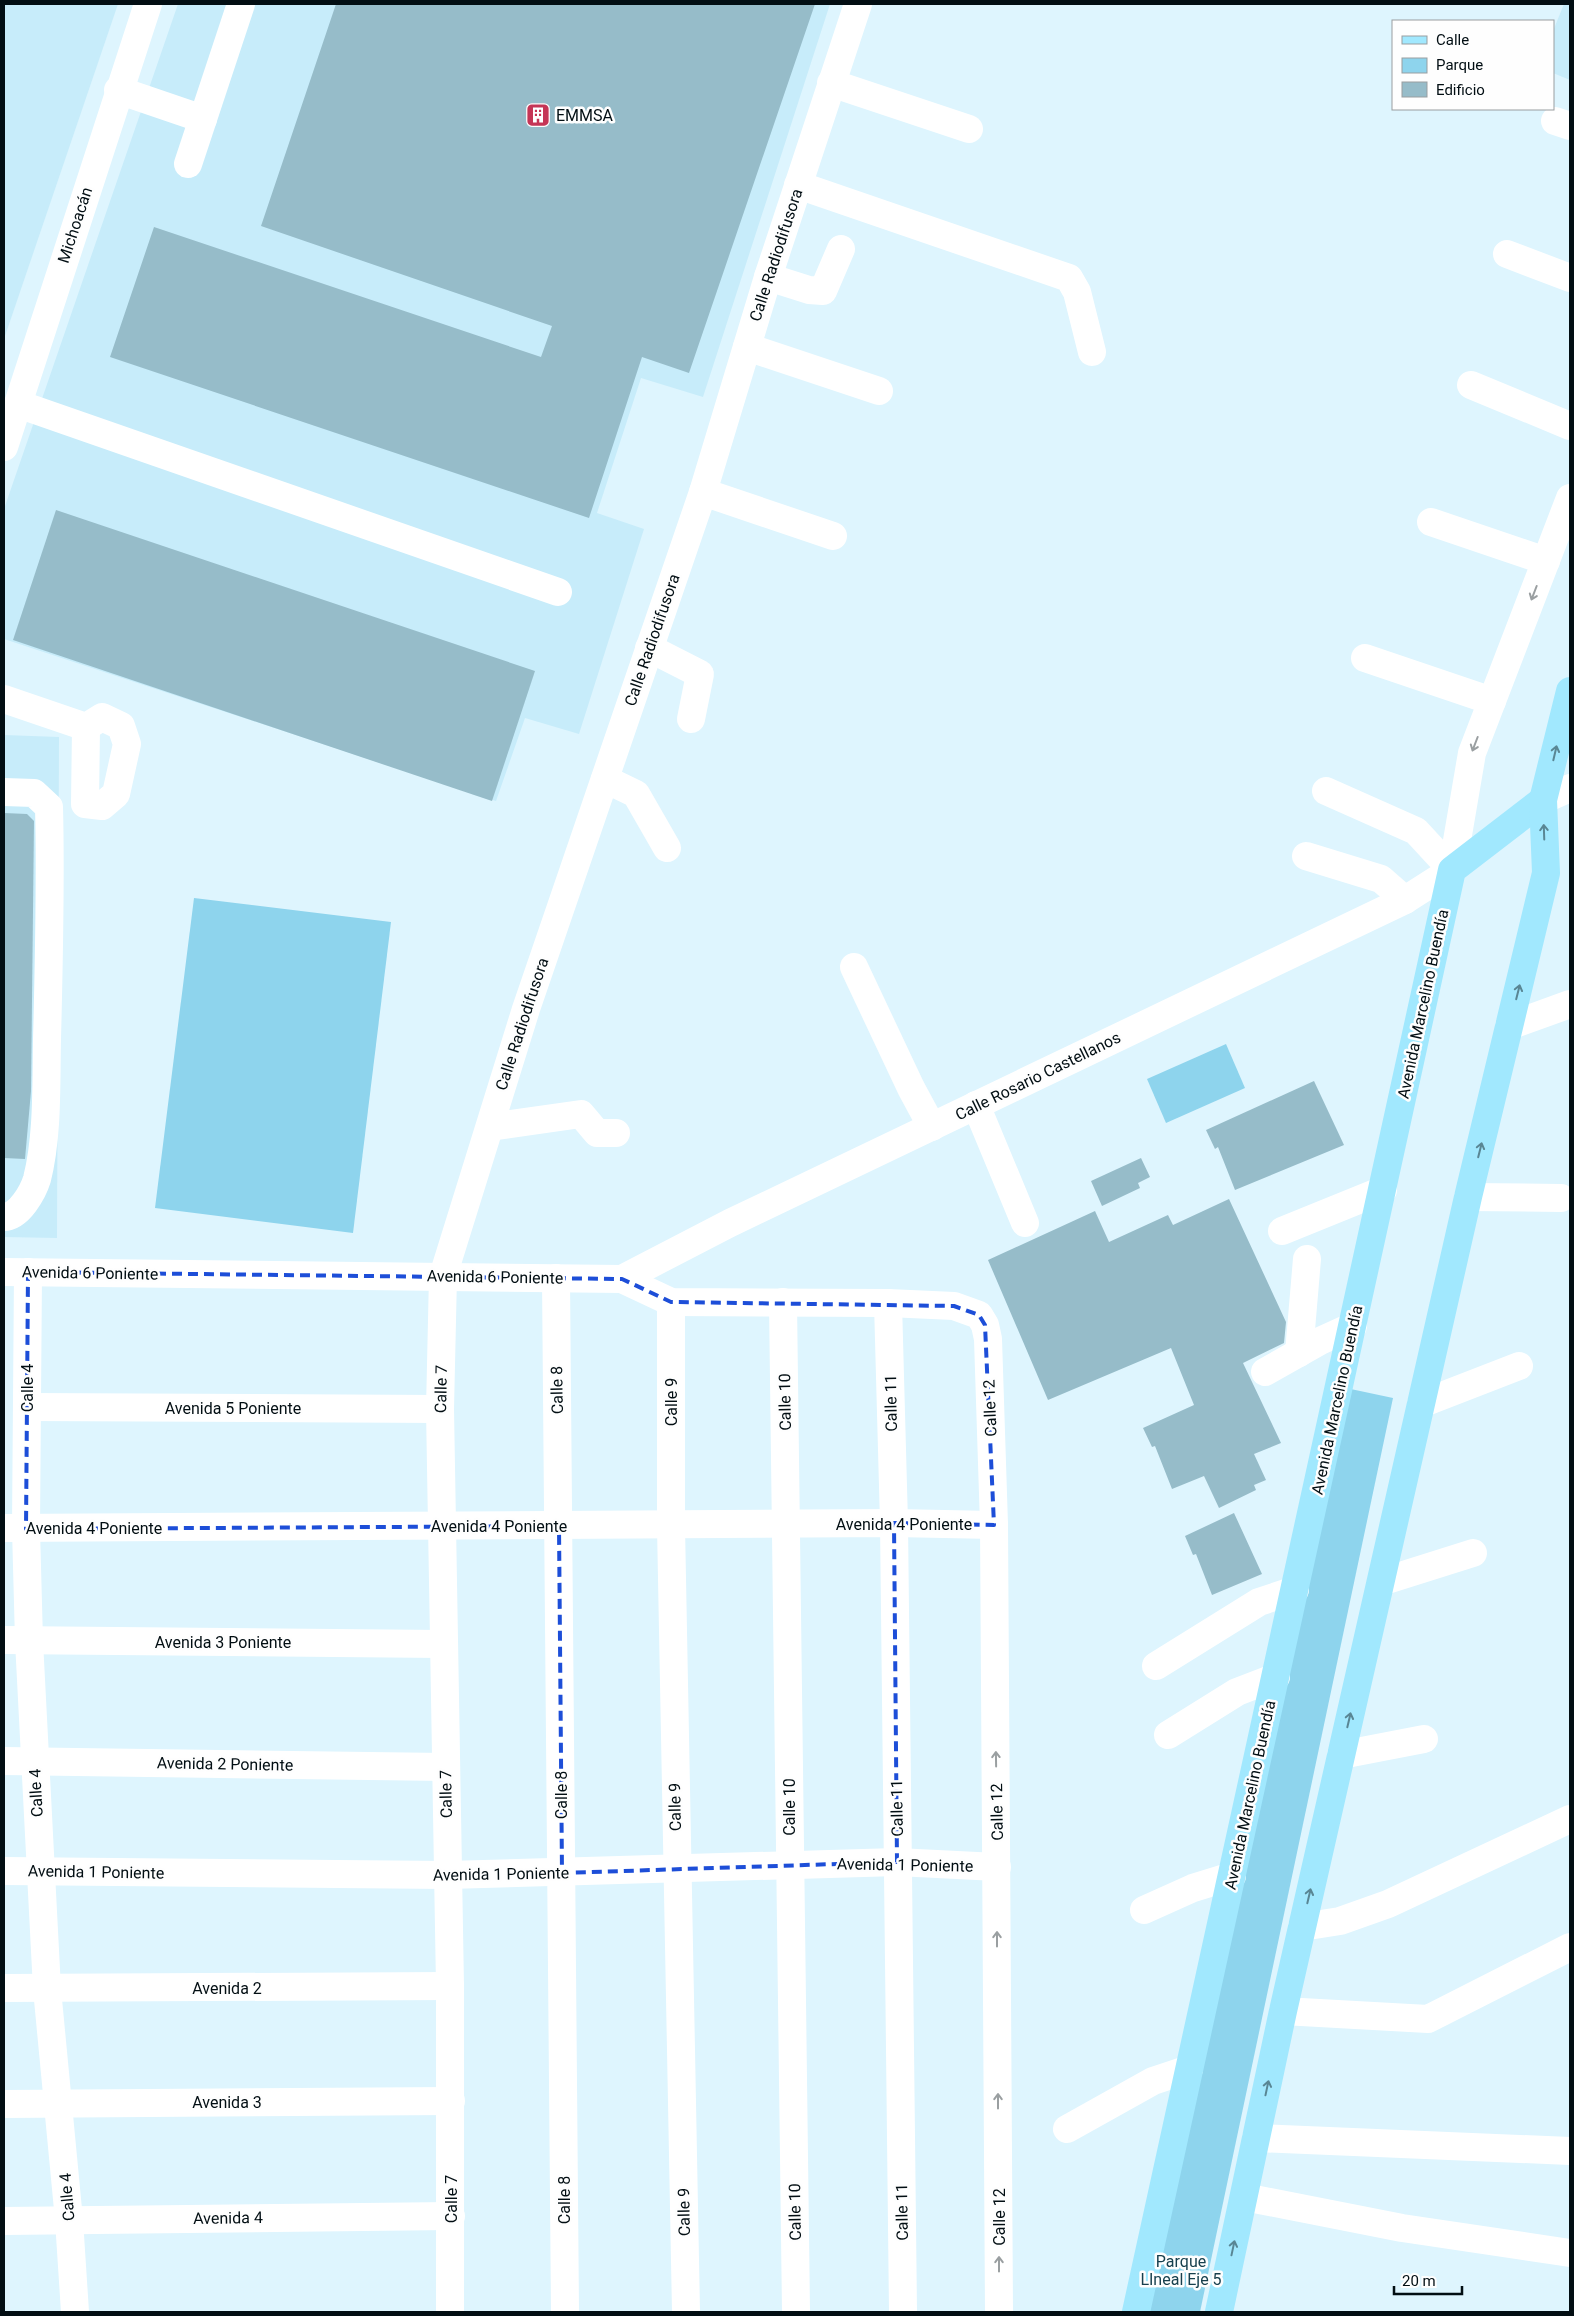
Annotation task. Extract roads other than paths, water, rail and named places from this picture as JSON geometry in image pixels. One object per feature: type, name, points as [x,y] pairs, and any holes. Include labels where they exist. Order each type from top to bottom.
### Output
[{"type":"main road","points":[[1219,2312],[1283,2011],[1341,1755],[1468,1197],[1546,873],[1543,800],[1570,691]]},
{"type":"main road","points":[[1452,870],[1543,800]]},
{"type":"main road","name":"Avenida Marcelino Buendía","points":[[1136,2312],[1452,870]]},
{"type":"street","name":"Michoacán","points":[[4,447],[118,90],[148,4]]},
{"type":"street","points":[[188,164],[241,4]]},
{"type":"street","name":"Calle Radiodifusora","points":[[444,1276],[526,1009],[703,492],[768,277],[858,4]]},
{"type":"street","points":[[831,83],[969,130]]},
{"type":"street","points":[[118,90],[202,119]]},
{"type":"street","points":[[798,185],[1069,278],[1077,292],[1092,352]]},
{"type":"street","points":[[768,277],[809,290],[823,291],[841,249]]},
{"type":"street","points":[[1507,254],[1570,278]]},
{"type":"street","points":[[747,347],[879,391]]},
{"type":"street","points":[[1471,385],[1570,426]]},
{"type":"street","points":[[18,404],[558,592]]},
{"type":"street","points":[[703,492],[833,536]]},
{"type":"street","name":"Avenida Marcelino Buendía","points":[[1452,870],[1472,753],[1570,498]]},
{"type":"street","points":[[1431,522],[1546,561]]},
{"type":"street","points":[[649,648],[700,674],[691,719]]},
{"type":"street","points":[[1364,658],[1492,702]]},
{"type":"street","points":[[4,699],[86,727]]},
{"type":"street","points":[[605,779],[636,794],[668,848]]},
{"type":"street","points":[[1543,800],[1570,788]]},
{"type":"street","points":[[1326,791],[1416,831],[1452,870]]},
{"type":"street","points":[[4,792],[34,793],[49,807],[50,862],[45,1116],[37,1180],[24,1204],[8,1217],[4,1217]]},
{"type":"street","points":[[1306,856],[1381,879],[1405,900]]},
{"type":"street","name":"Calle Rosario Castellanos","points":[[622,1279],[730,1223],[1405,900],[1452,870]]},
{"type":"street","points":[[854,967],[910,1088],[932,1127]]},
{"type":"street","points":[[1510,1026],[1570,1004]]},
{"type":"street","points":[[976,1105],[1025,1223]]},
{"type":"street","points":[[490,1127],[581,1114],[596,1133],[616,1133]]},
{"type":"street","points":[[1282,1231],[1383,1190]]},
{"type":"street","points":[[1468,1197],[1560,1198]]},
{"type":"street","points":[[1299,1353],[1307,1259]]},
{"type":"street","name":"Avenida 6 Poniente","points":[[16,1272],[622,1279],[671,1302],[888,1303],[954,1306],[978,1315]]},
{"type":"street","name":"Calle 4","points":[[16,1272],[27,1407],[15,1529],[16,1640],[34,1761],[47,1989],[69,2220],[74,2312]]},
{"type":"street","name":"Calle 7","points":[[444,1276],[440,1409],[450,1986],[450,2312]]},
{"type":"street","name":"Calle 8","points":[[556,1278],[565,2312]]},
{"type":"street","name":"Calle 9","points":[[671,1302],[671,1526],[676,1869],[686,2312]]},
{"type":"street","name":"Calle 10","points":[[783,1302],[796,2312]]},
{"type":"street","name":"Calle 11","points":[[888,1303],[894,1523],[903,2312]]},
{"type":"street","name":"Calle 12","points":[[978,1315],[985,1325],[988,1339],[994,1525],[999,2312]]},
{"type":"street","points":[[1265,1372],[1353,1326]]},
{"type":"street","points":[[1421,1404],[1519,1366]]},
{"type":"street","name":"Avenida 5 Poniente","points":[[27,1407],[440,1409]]},
{"type":"street","name":"Avenida 4 Poniente","points":[[15,1529],[894,1523],[994,1525]]},
{"type":"street","points":[[1381,1582],[1473,1553]]},
{"type":"street","points":[[1156,1666],[1259,1602],[1295,1590]]},
{"type":"street","name":"Avenida 3 Poniente","points":[[16,1640],[443,1644]]},
{"type":"street","points":[[1168,1735],[1237,1692],[1276,1677]]},
{"type":"street","points":[[1341,1755],[1424,1739]]},
{"type":"street","name":"Avenida 2 Poniente","points":[[4,1761],[446,1767]]},
{"type":"street","points":[[1302,1927],[1340,1920],[1388,1904],[1570,1819]]},
{"type":"street","name":"Avenida 1 Poniente","points":[[4,1871],[448,1875],[897,1862],[997,1866]]},
{"type":"street","points":[[1144,1910],[1193,1888],[1232,1876]]},
{"type":"street","points":[[1283,2011],[1428,2019],[1570,1947]]},
{"type":"street","name":"Avenida 2","points":[[4,1988],[450,1986]]},
{"type":"street","points":[[1067,2129],[1153,2081],[1189,2069]]},
{"type":"street","name":"Avenida 3","points":[[4,2104],[58,2102],[451,2101]]},
{"type":"street","points":[[1256,2138],[1570,2151]]},
{"type":"street","points":[[1244,2197],[1402,2228],[1570,2253]]},
{"type":"street","name":"Avenida 4","points":[[4,2221],[451,2216]]},
{"type":"place","name":"EMMSA","points":[[538,115]]},
{"type":"park label","name":"Parque LIneal Eje 5","points":[[1181,2270]]}]
